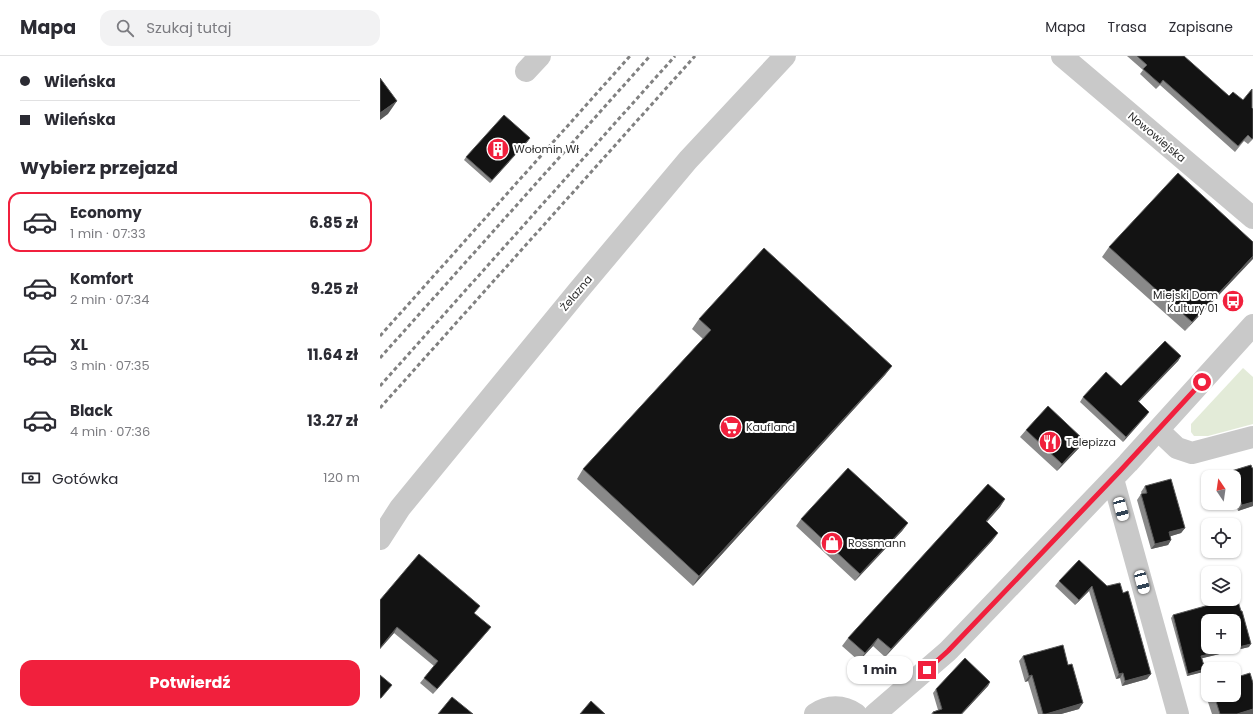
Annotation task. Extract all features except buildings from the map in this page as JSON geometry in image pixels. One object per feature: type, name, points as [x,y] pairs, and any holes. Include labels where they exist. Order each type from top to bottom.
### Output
[{"type":"street","name":"Żelazna","points":[[380,539],[400,508],[578,291],[688,160],[785,56]]},
{"type":"street","name":"Nowowiejska","points":[[1062,56],[1253,218]]},
{"type":"street","points":[[875,714],[948,651],[1158,430],[1253,325]]},
{"type":"street","points":[[1158,430],[1177,448],[1192,453],[1253,437]]},
{"type":"street","points":[[1113,478],[1178,714]]},
{"type":"street","points":[[815,714],[825,708],[834,706],[843,707],[856,714]]},
{"type":"green space","points":[[1243,368],[1253,377],[1253,424],[1208,436],[1194,436],[1191,432],[1191,424]]},
{"type":"railway","points":[[380,336],[630,56]]},
{"type":"railway","points":[[380,358],[650,56]]},
{"type":"railway","points":[[380,386],[675,56]]},
{"type":"railway","points":[[380,408],[695,56]]},
{"type":"place","name":"Wołomin Wł","points":[[498,149]]},
{"type":"place","name":"Miejski Dom Kultury 01","points":[[1233,301]]},
{"type":"place","name":"Kaufland","points":[[731,427]]},
{"type":"place","name":"Telepizza","points":[[1050,442]]},
{"type":"place","name":"Rossmann","points":[[832,543]]},
{"type":"route","points":[[927,670],[948,651],[1120,471],[1202,382]]}]
